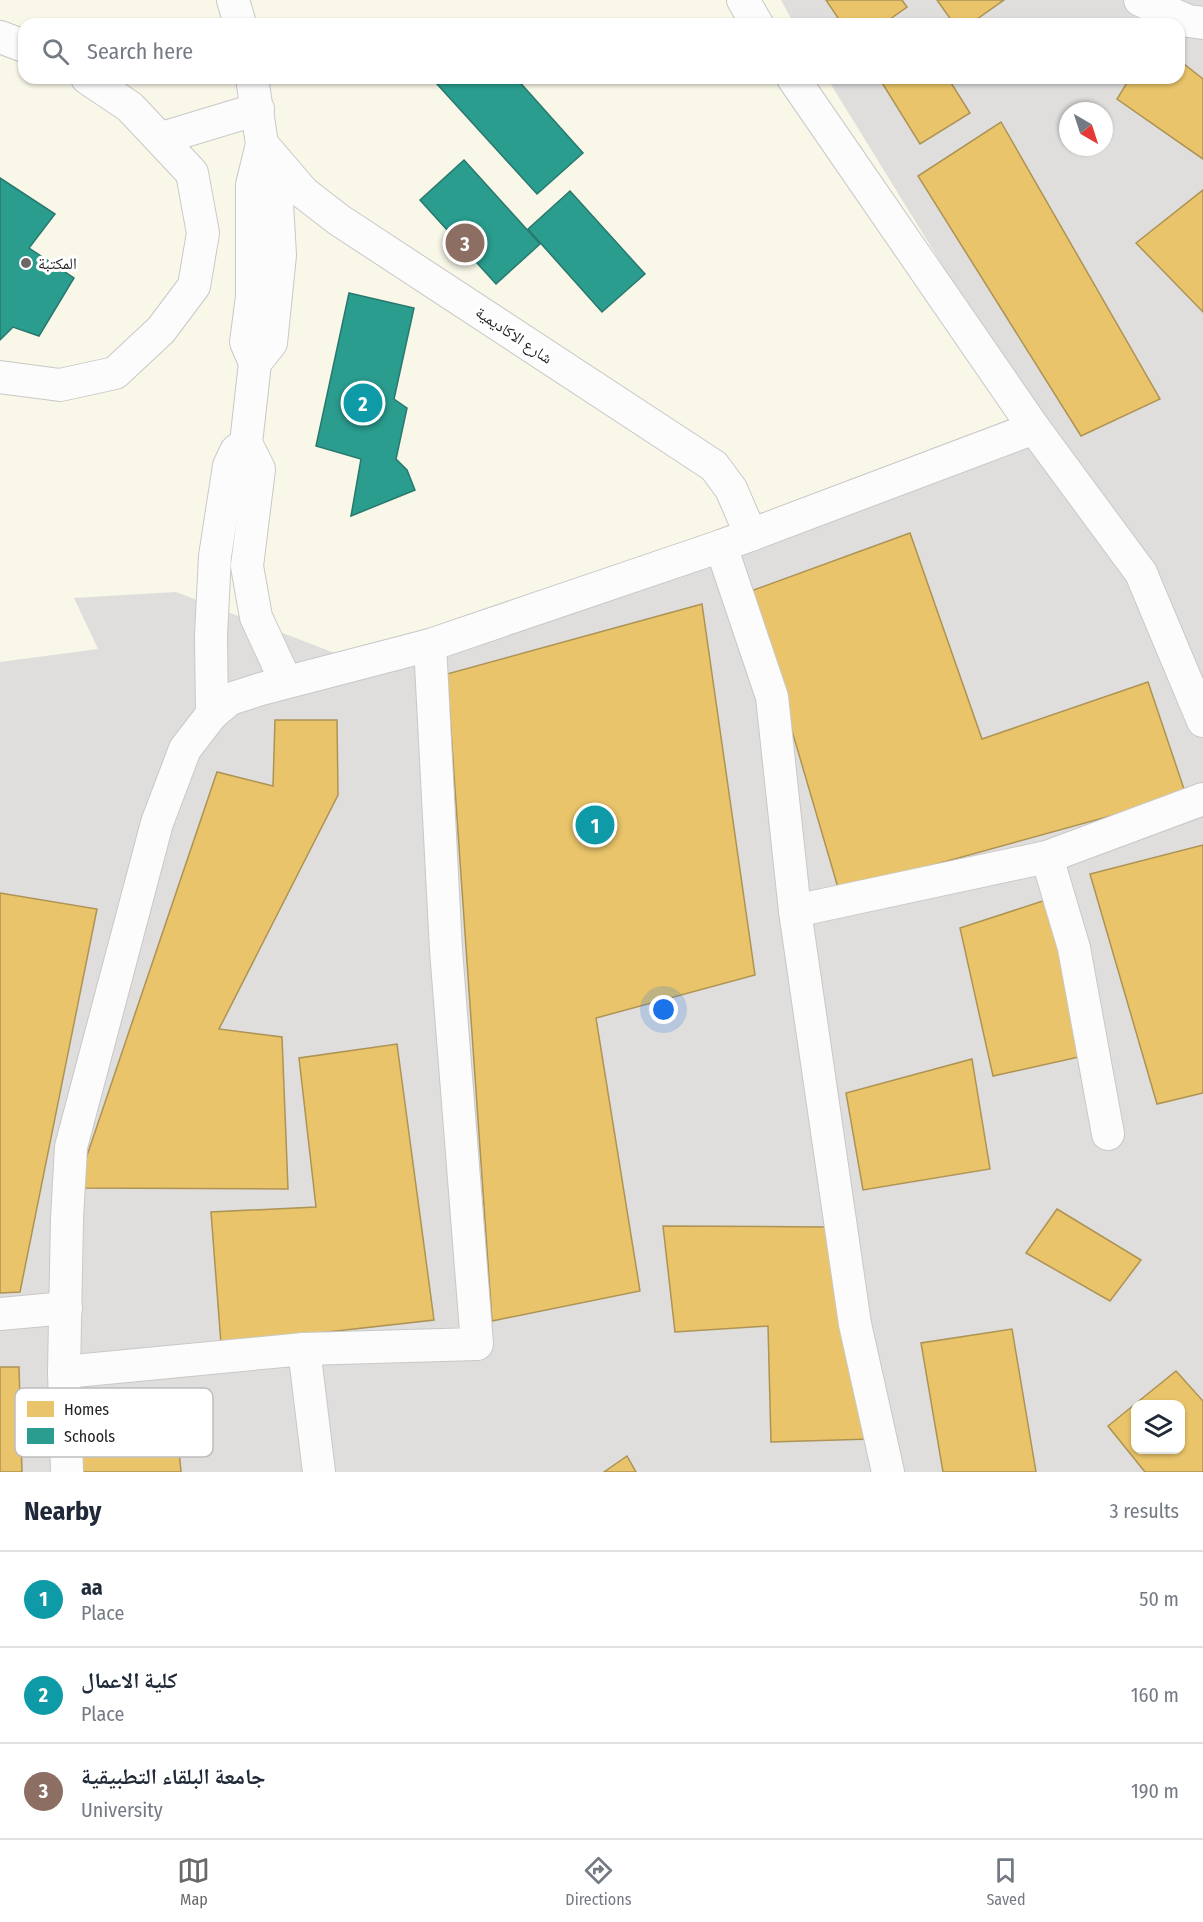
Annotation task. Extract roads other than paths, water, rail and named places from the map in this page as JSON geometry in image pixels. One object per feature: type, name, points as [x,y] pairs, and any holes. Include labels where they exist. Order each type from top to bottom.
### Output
[{"type":"street","points":[[233,0],[238,18]]},
{"type":"street","points":[[743,0],[754,18]]},
{"type":"street","points":[[1140,0],[1181,18]]},
{"type":"street","points":[[1185,20],[1203,23]]},
{"type":"street","points":[[0,37],[18,44]]},
{"type":"street","points":[[0,378],[60,385],[115,373],[161,330],[194,286],[203,234],[192,173],[162,138],[130,107],[96,84]]},
{"type":"street","points":[[253,84],[258,109],[261,151],[276,185],[280,255],[271,343],[255,363],[246,443],[259,469],[247,566],[251,600],[261,632],[286,682]]},
{"type":"street","points":[[797,84],[1034,428],[1141,573],[1203,721]]},
{"type":"street","points":[[162,138],[258,109]]},
{"type":"street","name":"شارع الاكاديمية","points":[[261,151],[304,193],[339,220],[714,466],[731,489],[751,535]]},
{"type":"street","points":[[64,1388],[71,1147],[157,823],[185,748],[212,714],[230,699],[286,682],[430,645],[720,546],[1034,428]]},
{"type":"street","points":[[212,714],[215,556],[229,466],[236,451],[246,443]]},
{"type":"street","points":[[720,546],[772,697],[795,911],[855,1324],[888,1472]]},
{"type":"street","points":[[64,1372],[304,1349],[477,1344],[446,950],[430,645]]},
{"type":"street","points":[[795,911],[1047,856],[1203,799]]},
{"type":"street","points":[[1047,856],[1074,948],[1108,1134]]},
{"type":"street","points":[[0,1314],[66,1308]]},
{"type":"street","points":[[304,1349],[319,1472]]},
{"type":"street","points":[[67,1457],[67,1472]]},
{"type":"place","name":"جامعة البلقاء التطبيقية","points":[[465,243]]},
{"type":"place","name":"المكتبة","points":[[26,263]]},
{"type":"place","name":"كلية الاعمال","points":[[363,403]]},
{"type":"place","name":"aa","points":[[595,825]]}]
